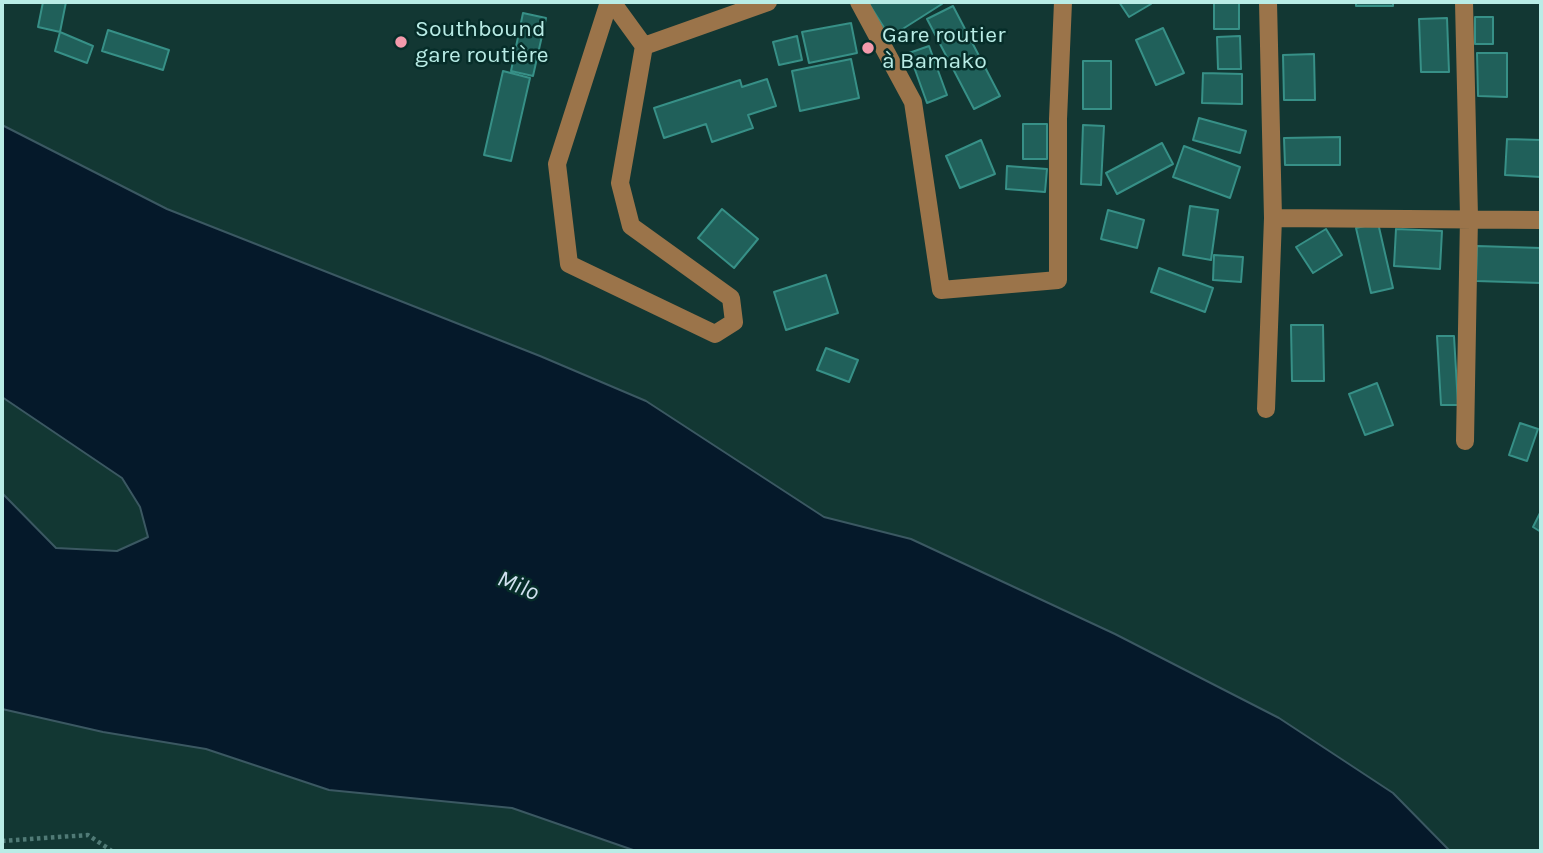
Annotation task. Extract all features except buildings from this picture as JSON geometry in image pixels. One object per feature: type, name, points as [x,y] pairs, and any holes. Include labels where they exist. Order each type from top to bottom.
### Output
[{"type":"street","points":[[611,2],[644,46],[620,183],[631,226],[731,298],[734,322],[715,334],[569,264],[557,164],[611,2]]},
{"type":"street","points":[[644,46],[768,2]]},
{"type":"street","points":[[859,2],[913,102],[941,290],[1058,280],[1058,119],[1063,2]]},
{"type":"street","points":[[1266,409],[1273,218],[1268,2]]},
{"type":"street","points":[[1464,2],[1469,217],[1465,441]]},
{"type":"street","points":[[1273,218],[1469,217],[1541,220]]},
{"type":"path","points":[[2,841],[88,835],[112,851]]},
{"type":"water","name":"Milo","points":[[2,125],[167,209],[540,356],[646,401],[824,517],[911,539],[1115,634],[1279,718],[1393,793],[1450,851],[636,851],[512,808],[329,790],[206,749],[103,732],[2,709],[2,493],[56,548],[117,551],[148,537],[140,507],[122,478],[2,397]]},
{"type":"place","name":"Southbound gare routière","points":[[401,42]]},
{"type":"place","name":"Gare routier à Bamako","points":[[868,48]]}]
